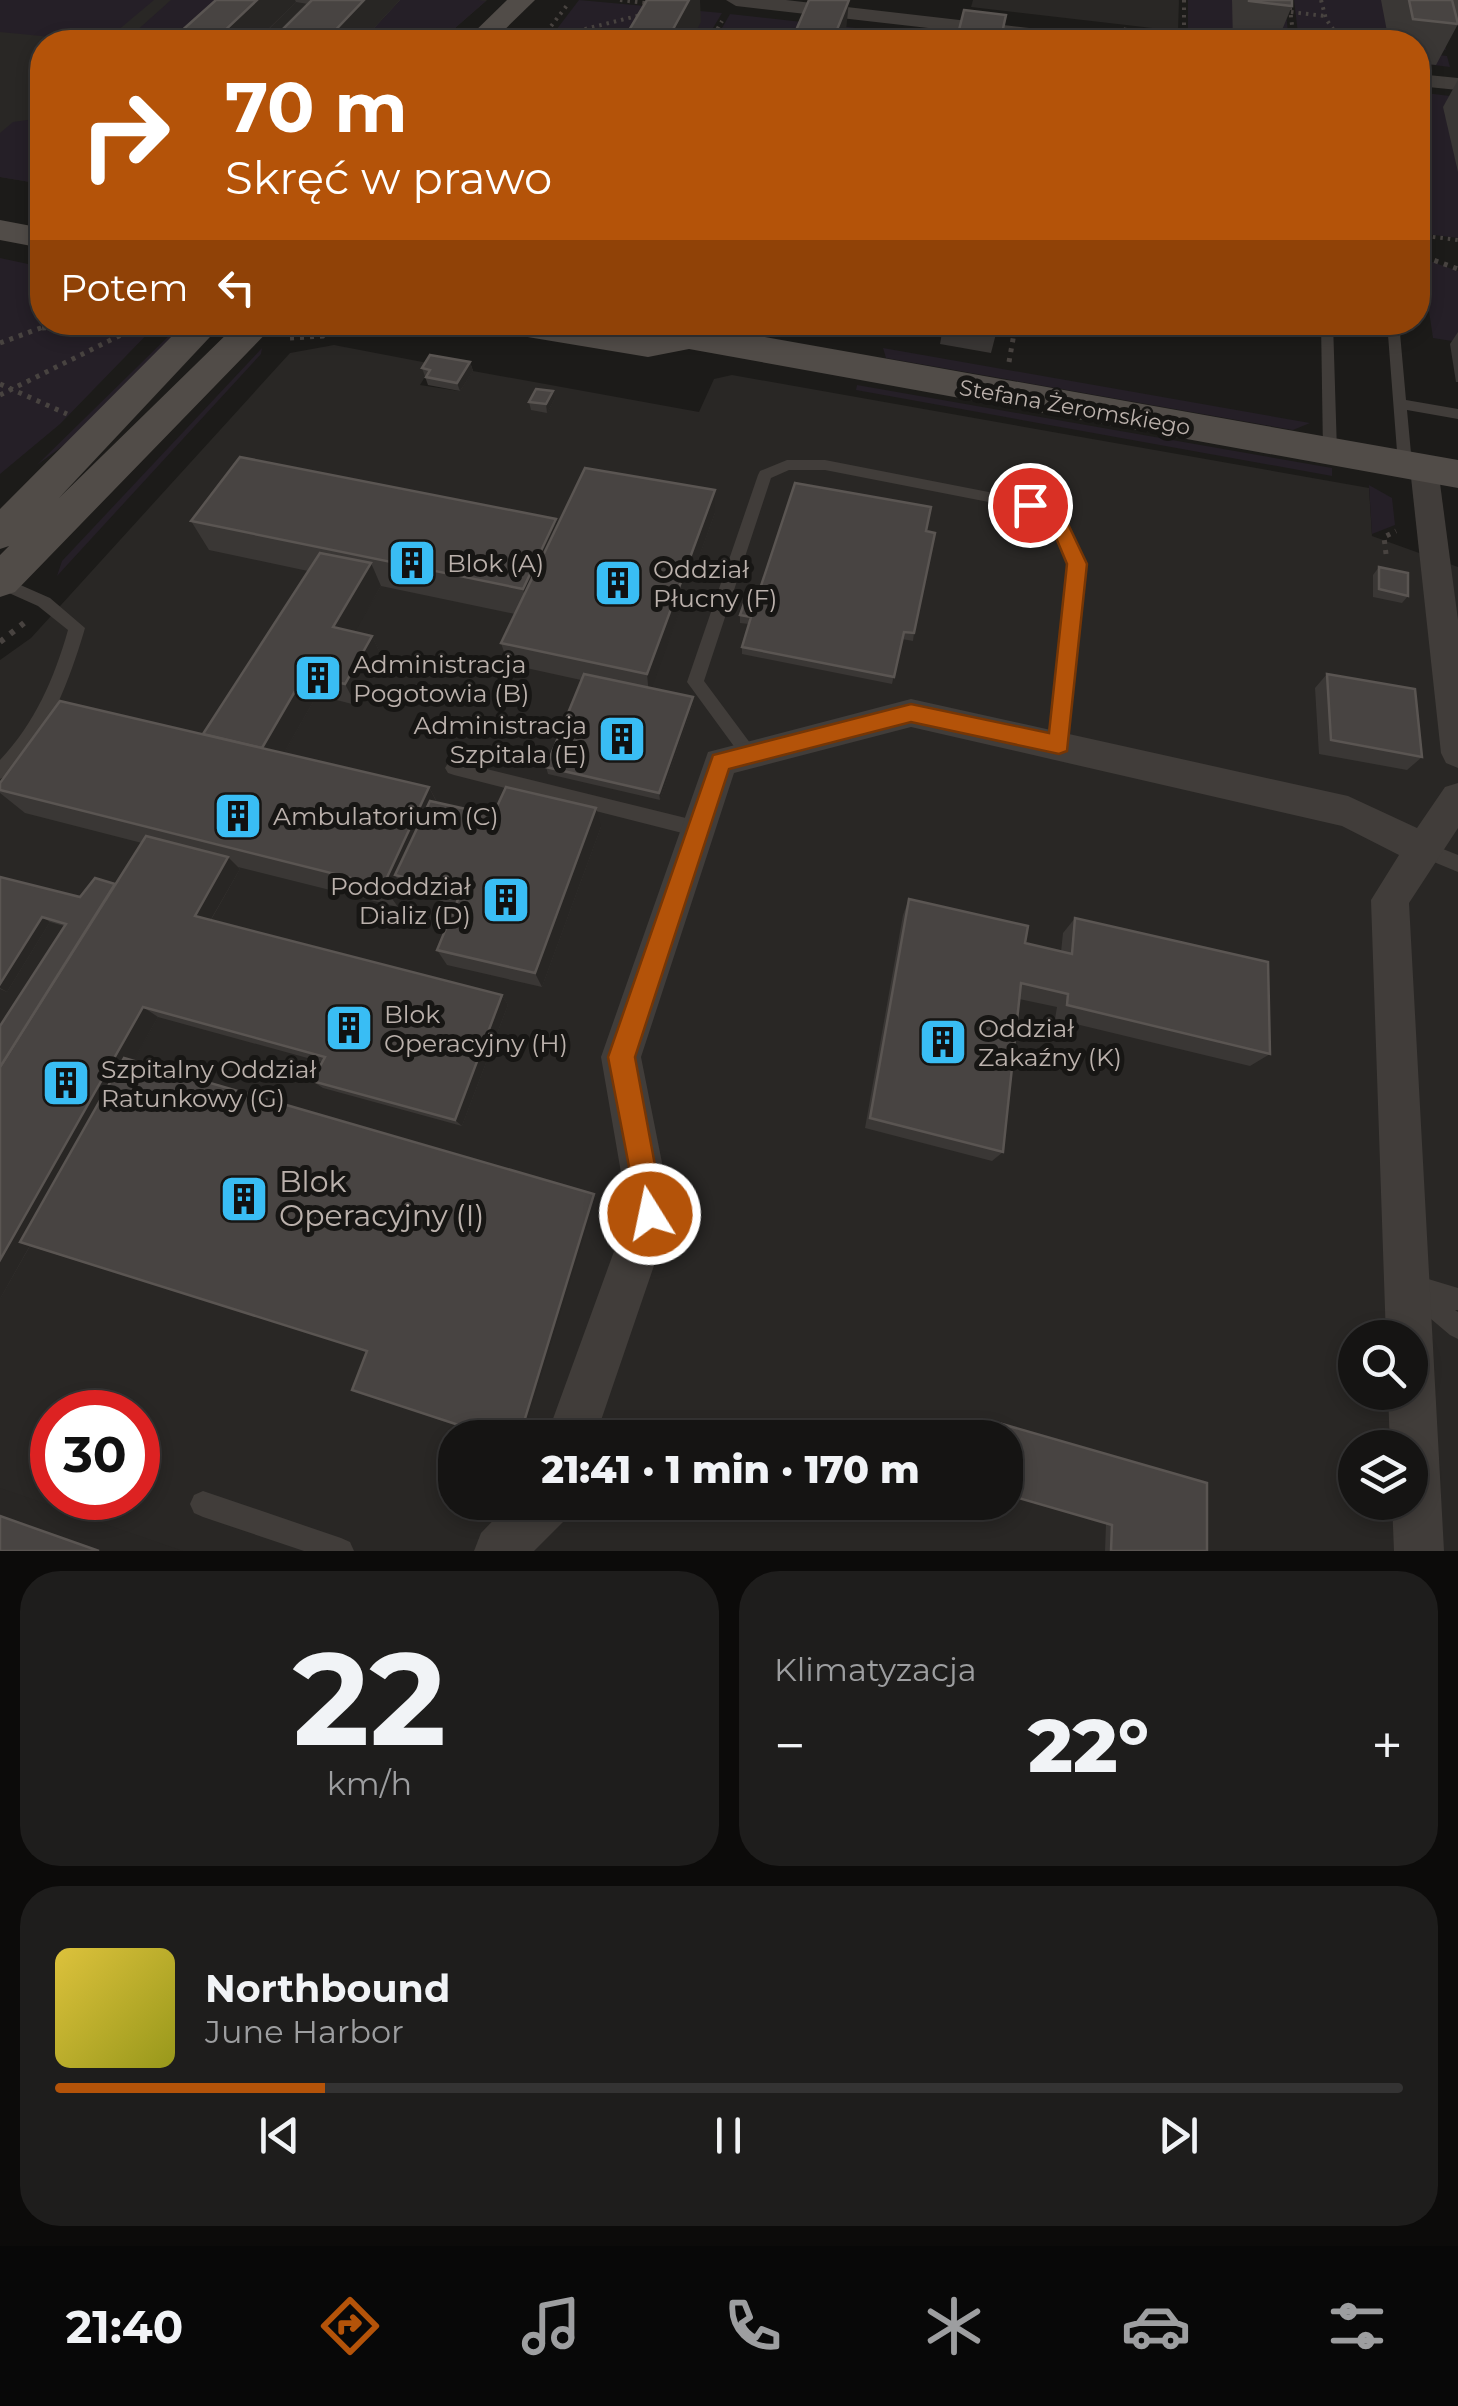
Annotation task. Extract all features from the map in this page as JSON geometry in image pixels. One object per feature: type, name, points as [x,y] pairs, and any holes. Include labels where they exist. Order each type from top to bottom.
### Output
[{"type":"street","points":[[490,30],[522,0]]},
{"type":"street","points":[[1454,0],[1458,15]]},
{"type":"street","points":[[526,30],[559,3]]},
{"type":"street","points":[[732,6],[840,6],[1013,30]]},
{"type":"street","points":[[1430,81],[1458,84]]},
{"type":"street","points":[[0,207],[30,212]]},
{"type":"street","points":[[0,230],[30,236]]},
{"type":"street","points":[[0,534],[195,335]]},
{"type":"street","points":[[0,582],[247,335]]},
{"type":"street","name":"Stefana Żeromskiego","points":[[582,335],[648,346],[716,335],[1429,468]]},
{"type":"street","points":[[1429,468],[1458,752]]},
{"type":"street","points":[[576,1420],[650,1214],[622,1057],[720,762],[911,713],[1348,812],[1440,856]]},
{"type":"street","points":[[1408,1320],[1390,900],[1440,856],[1458,798]]},
{"type":"street","points":[[1414,1410],[1419,1551]]},
{"type":"street","points":[[499,1551],[529,1520]]},
{"type":"lane","points":[[1326,335],[1330,452]]},
{"type":"lane","points":[[1395,335],[1402,404],[1429,468]]},
{"type":"lane","points":[[1402,404],[1458,414]]},
{"type":"lane","points":[[750,755],[695,682],[765,475],[787,465],[825,465],[1030,505],[1062,529],[1077,564],[1059,744]]},
{"type":"lane","points":[[0,582],[44,602],[77,628],[53,704],[26,745],[0,772]]},
{"type":"lane","points":[[454,768],[698,828]]},
{"type":"lane","points":[[1405,1283],[1458,1298]]},
{"type":"lane","points":[[1405,1283],[1458,1327]]},
{"type":"lane","points":[[203,1504],[341,1551]]},
{"type":"path","points":[[620,0],[670,5]]},
{"type":"path","points":[[1184,0],[1184,30]]},
{"type":"path","points":[[1290,0],[1293,30]]},
{"type":"path","points":[[1321,0],[1334,30]]},
{"type":"path","points":[[546,30],[559,3]]},
{"type":"path","points":[[718,30],[732,6]]},
{"type":"path","points":[[1273,11],[1325,16]]},
{"type":"path","points":[[584,30],[651,13]]},
{"type":"path","points":[[1430,236],[1458,240]]},
{"type":"path","points":[[1430,258],[1458,268]]},
{"type":"path","points":[[0,343],[30,332]]},
{"type":"path","points":[[0,396],[120,335]]},
{"type":"path","points":[[1008,368],[1014,335]]},
{"type":"path","points":[[0,384],[59,406],[72,418]]},
{"type":"shaded area","points":[[0,0],[487,0],[453,30],[30,30],[30,182],[0,177]]},
{"type":"shaded area","points":[[0,0],[154,0],[118,30],[30,30],[30,35],[0,32]]},
{"type":"shaded area","points":[[171,0],[259,0],[227,30],[137,30]]},
{"type":"shaded area","points":[[400,0],[486,1],[453,30],[372,30]]},
{"type":"shaded area","points":[[579,0],[722,13],[712,30],[556,30]]},
{"type":"shaded area","points":[[973,0],[1179,0],[1178,30],[1169,30],[971,7]]},
{"type":"shaded area","points":[[1188,0],[1285,0],[1288,30],[1188,30]]},
{"type":"shaded area","points":[[1294,0],[1434,0],[1446,50],[1430,48],[1430,30],[1298,30]]},
{"type":"shaded area","points":[[730,14],[865,29],[865,30],[721,30]]},
{"type":"shaded area","points":[[1430,54],[1447,56],[1450,67],[1430,64]]},
{"type":"shaded area","points":[[1430,94],[1458,97],[1458,238],[1430,234]]},
{"type":"shaded area","points":[[30,120],[30,182],[0,177],[0,133],[13,122]]},
{"type":"shaded area","points":[[0,258],[30,264],[30,335],[146,335],[60,424],[0,474]]},
{"type":"shaded area","points":[[1430,261],[1458,271],[1458,342],[1433,338]]},
{"type":"shaded area","points":[[170,335],[174,335],[84,430],[37,465]]},
{"type":"shaded area","points":[[334,345],[433,364],[420,385],[459,391],[473,371],[699,412],[714,379],[732,375],[1369,488],[1372,536],[1458,567],[1458,1551],[0,1551],[0,660],[31,638],[290,353]]},
{"type":"shaded area","points":[[262,348],[261,354],[57,576],[62,561]]},
{"type":"shaded area","points":[[883,348],[1310,423],[1293,430],[886,358]]},
{"type":"shaded area","points":[[857,385],[1332,468],[1332,476],[856,390]]},
{"type":"shaded area","points":[[1369,485],[1392,498],[1395,525],[1372,534]]},
{"type":"building","points":[[216,0],[257,0],[225,30],[182,30]]},
{"type":"building","points":[[312,0],[364,0],[335,30],[282,30]]},
{"type":"building","points":[[647,0],[689,0],[673,30],[629,30]]},
{"type":"building","points":[[809,0],[849,0],[837,30],[796,30]]},
{"type":"building","points":[[1292,0],[1292,6],[1249,1]]},
{"type":"building","points":[[1409,0],[1452,0],[1458,24],[1413,19]]},
{"type":"building","points":[[964,10],[1006,15],[1003,30],[959,30]]},
{"type":"building","points":[[430,355],[470,362],[457,383],[426,377],[430,370],[422,368]]},
{"type":"building","points":[[536,389],[553,391],[546,404],[529,402]]},
{"type":"building","points":[[240,457],[556,519],[523,589],[191,521]]},
{"type":"building","name":"Oddział Płucny (F)","points":[[585,468],[715,490],[647,674],[501,643]]},
{"type":"building","points":[[795,483],[931,507],[926,531],[935,533],[914,633],[904,632],[894,677],[742,647],[751,617],[740,615],[747,595],[757,598]]},
{"type":"building","points":[[320,553],[371,563],[333,627],[372,636],[345,684],[305,674],[262,748],[203,734]]},
{"type":"building","points":[[1379,567],[1408,573],[1408,596],[1379,589]]},
{"type":"building","name":"Administracja Szpitala (E)","points":[[584,674],[693,697],[659,793],[546,767]]},
{"type":"building","points":[[1327,674],[1415,689],[1422,757],[1331,740]]},
{"type":"building","name":"Ambulatorium (C)","points":[[60,701],[429,787],[383,886],[0,790],[0,783]]},
{"type":"building","name":"Pododdział Dializ (D)","points":[[506,787],[596,808],[535,973],[437,950],[461,892],[395,875],[430,801],[493,815]]},
{"type":"building","points":[[146,836],[228,857],[195,916],[502,995],[455,1120],[312,1081],[325,1057],[143,1007],[0,1260],[0,1067]]},
{"type":"building","points":[[0,877],[80,897],[95,878],[115,884],[0,1067],[0,1026],[66,924],[42,917],[0,984]]},
{"type":"building","name":"Oddział Zakaźny (K)","points":[[909,899],[1028,926],[1025,943],[1072,954],[1075,918],[1268,962],[1270,1054],[1067,1005],[1068,994],[1021,983],[1003,1152],[870,1118]]},
{"type":"building","name":"Blok Operacyjny (I)","points":[[124,1058],[594,1194],[525,1420],[443,1420],[352,1390],[367,1351],[20,1242]]},
{"type":"building","points":[[1023,1430],[1207,1483],[1207,1551],[1111,1551],[1112,1525],[1023,1499]]},
{"type":"building","points":[[0,1516],[99,1551],[0,1551]]},
{"type":"place","name":"Blok (A)","points":[[412,563]]},
{"type":"place","name":"Oddział Płucny (F)","points":[[618,583]]},
{"type":"place","name":"Administracja Pogotowia (B)","points":[[318,678]]},
{"type":"place","name":"Administracja Szpitala (E)","points":[[622,739]]},
{"type":"place","name":"Ambulatorium (C)","points":[[238,816]]},
{"type":"place","name":"Pododdział Dializ (D)","points":[[506,900]]},
{"type":"place","name":"Blok Operacyjny (H)","points":[[349,1028]]},
{"type":"place","name":"Oddział Zakaźny (K)","points":[[943,1042]]},
{"type":"place","name":"Szpitalny Oddział Ratunkowy (G)","points":[[66,1083]]},
{"type":"place","name":"Blok Operacyjny (I)","points":[[244,1199]]},
{"type":"route","points":[[650,1214],[622,1057],[720,762],[911,713],[1059,744],[1077,564],[1062,529],[1030,505]]}]
